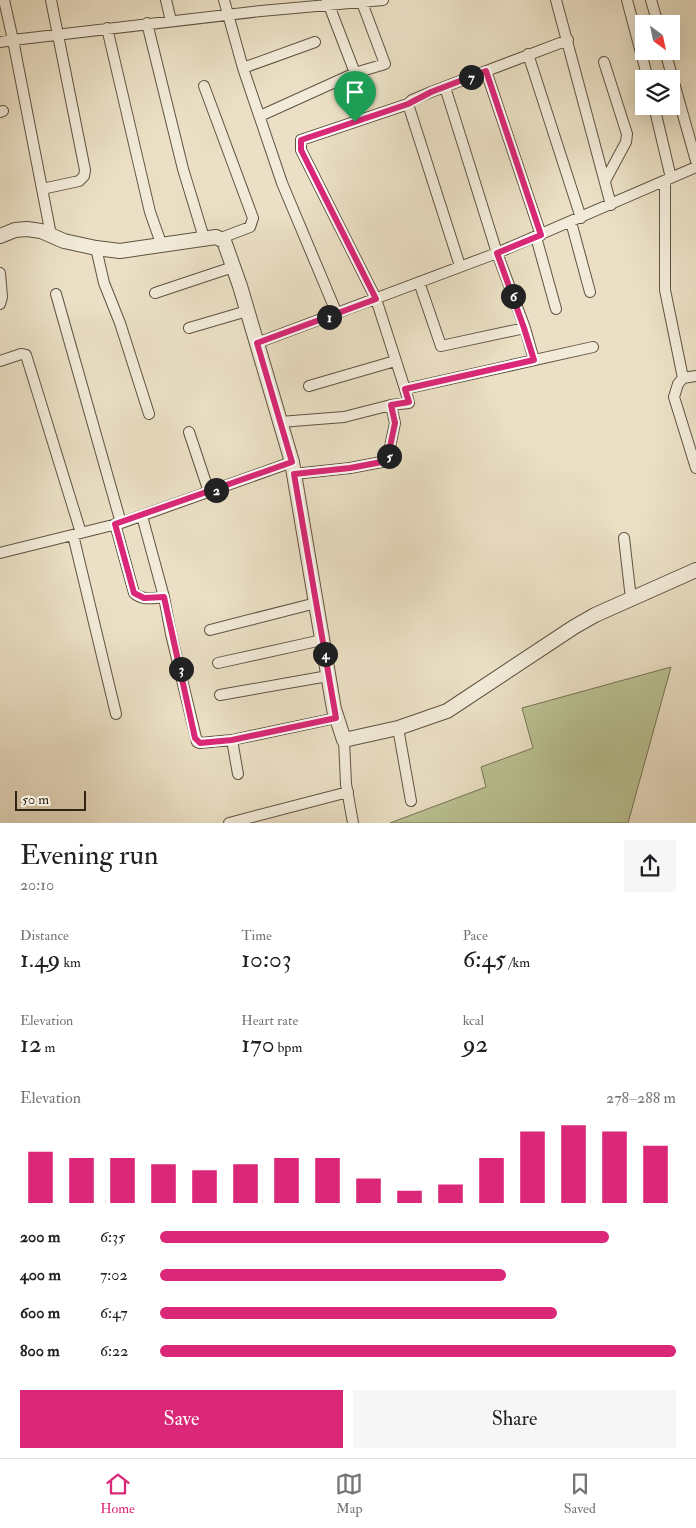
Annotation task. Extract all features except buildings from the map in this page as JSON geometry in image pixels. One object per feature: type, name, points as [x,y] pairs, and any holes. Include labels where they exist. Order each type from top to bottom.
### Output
[{"type":"street","points":[[4,0],[51,235]]},
{"type":"street","points":[[42,189],[79,181],[84,176],[85,170],[51,0]]},
{"type":"street","points":[[166,0],[171,21]]},
{"type":"street","points":[[224,0],[243,68],[282,183],[337,314]]},
{"type":"street","points":[[0,42],[327,2],[384,0]]},
{"type":"street","points":[[556,0],[611,205]]},
{"type":"street","points":[[627,0],[646,70]]},
{"type":"street","points":[[651,0],[655,15]]},
{"type":"street","points":[[260,116],[354,73],[385,64],[362,1]]},
{"type":"street","points":[[327,2],[354,73]]},
{"type":"street","points":[[147,23],[183,169],[204,238]]},
{"type":"street","points":[[107,28],[150,212],[162,246]]},
{"type":"street","points":[[280,422],[344,417],[409,402],[376,299],[301,150],[301,140],[408,104],[412,100],[568,40]]},
{"type":"street","points":[[243,68],[315,42]]},
{"type":"street","points":[[528,54],[581,218]]},
{"type":"street","points":[[668,60],[696,161]]},
{"type":"street","points":[[604,62],[627,134],[626,142],[605,181]]},
{"type":"street","points":[[486,71],[539,236],[556,309]]},
{"type":"street","points":[[0,236],[21,228],[41,231],[64,241],[96,248],[120,250],[162,246],[204,238],[221,238],[250,227],[253,223],[253,218],[204,86]]},
{"type":"street","points":[[445,87],[497,253],[534,360]]},
{"type":"street","points":[[408,104],[460,266]]},
{"type":"street","points":[[656,115],[668,180],[665,290],[683,378]]},
{"type":"street","points":[[257,343],[497,253],[696,167]]},
{"type":"street","points":[[571,222],[590,292]]},
{"type":"street","points":[[221,238],[224,241],[247,311],[293,468],[328,676],[336,718],[344,740],[348,792],[353,823]]},
{"type":"street","points":[[96,248],[104,283],[120,323],[149,414]]},
{"type":"street","points":[[154,293],[233,267]]},
{"type":"street","points":[[0,273],[2,297],[0,304]]},
{"type":"street","points":[[420,282],[441,346],[524,328]]},
{"type":"street","points":[[56,294],[118,523],[134,593],[144,598],[164,597]]},
{"type":"street","points":[[189,328],[247,311]]},
{"type":"street","points":[[405,389],[593,347]]},
{"type":"street","points":[[0,361],[21,354],[26,355],[77,534],[116,714]]},
{"type":"street","points":[[309,386],[395,361]]},
{"type":"street","points":[[696,376],[683,378],[678,384],[674,397],[696,468]]},
{"type":"street","points":[[0,554],[142,516],[209,492],[293,468],[350,468],[387,461],[395,423],[391,405]]},
{"type":"street","points":[[189,432],[209,492]]},
{"type":"street","points":[[142,516],[164,597],[195,738],[200,743],[232,740],[336,718]]},
{"type":"street","points":[[624,538],[631,599]]},
{"type":"street","points":[[344,740],[398,728],[446,711],[574,627],[696,570]]},
{"type":"street","points":[[210,630],[316,603]]},
{"type":"street","points":[[218,663],[322,640]]},
{"type":"street","points":[[220,695],[328,676]]},
{"type":"street","points":[[398,728],[411,801]]},
{"type":"street","points":[[232,740],[238,774]]},
{"type":"street","points":[[229,823],[348,792]]},
{"type":"green space","points":[[671,667],[628,823],[390,823],[486,787],[481,767],[533,748],[522,708]]},
{"type":"route","points":[[486,71],[541,235],[497,253],[534,360],[405,389],[409,402],[391,405],[395,423],[387,461],[350,468],[294,474],[336,718],[281,728],[232,740],[200,743],[195,738],[185,685],[171,634],[164,597],[144,598],[134,593],[115,524],[292,462],[257,343],[376,299],[300,145],[301,140],[355,122],[408,104],[412,100],[486,71]]}]
